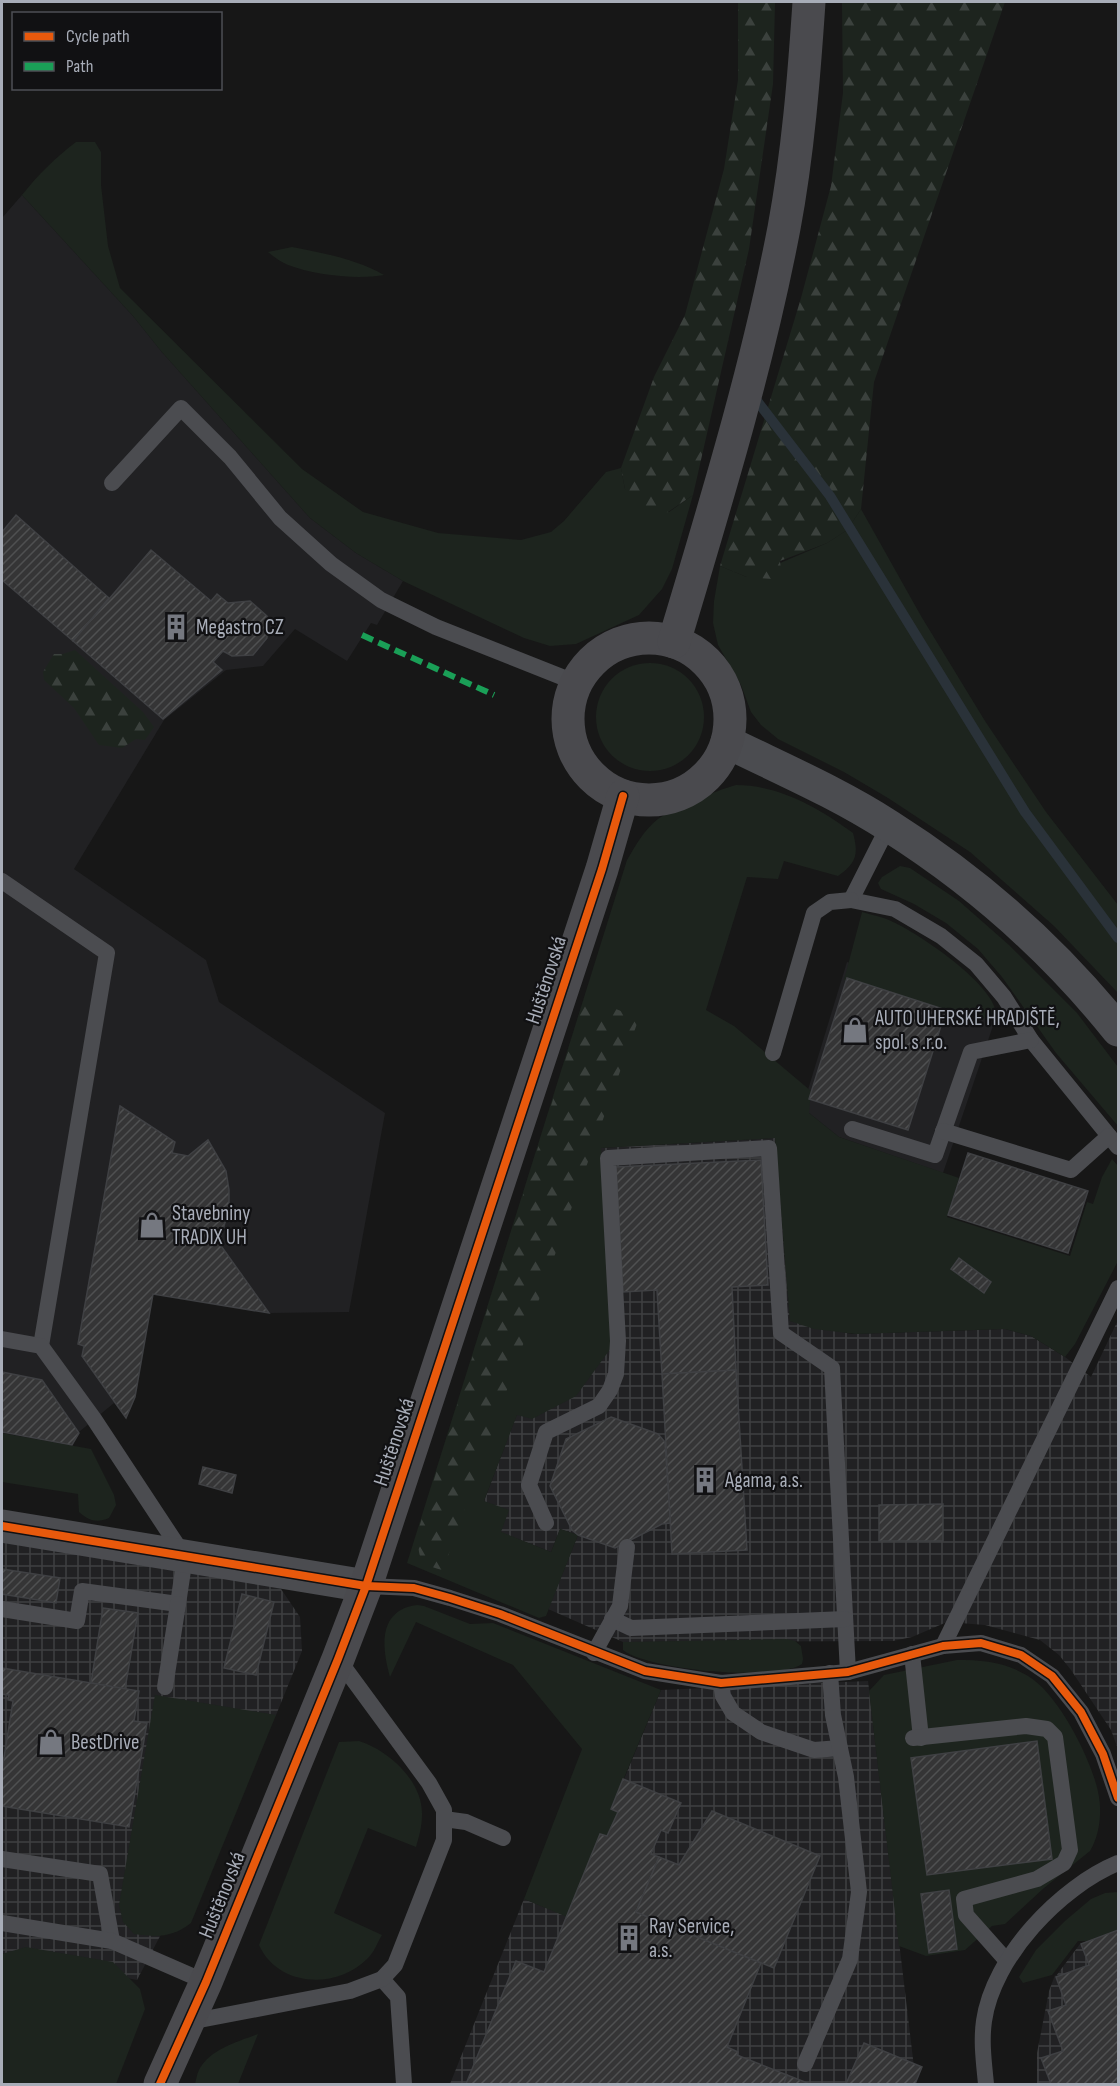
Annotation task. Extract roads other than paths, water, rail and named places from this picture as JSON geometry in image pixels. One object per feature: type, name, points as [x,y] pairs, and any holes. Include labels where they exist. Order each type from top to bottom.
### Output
[{"type":"street","points":[[674,642],[718,497],[758,352],[784,227],[803,101],[809,2]]},
{"type":"street","points":[[649,638],[674,642],[690,649],[705,660],[721,681],[730,707],[731,725],[727,742],[714,768],[693,788],[659,799],[637,799],[623,796],[597,780],[578,757],[569,728],[571,697],[577,683],[592,662],[601,654],[636,639],[649,638]]},
{"type":"street","points":[[727,742],[829,791],[889,825],[966,879],[1010,916],[1088,992],[1119,1030]]},
{"type":"street","name":"Huštěnovská","points":[[160,2085],[206,1982],[366,1586],[602,869],[623,796]]},
{"type":"street","points":[[2,1527],[366,1586]]},
{"type":"lane","points":[[112,483],[181,408],[230,458],[280,518],[331,564],[381,600],[436,627],[577,683]]},
{"type":"lane","points":[[851,900],[889,825]]},
{"type":"lane","points":[[2,881],[107,953],[41,1346]]},
{"type":"lane","points":[[773,1053],[814,913],[830,902],[851,900],[895,909],[941,936],[976,964],[1004,998],[1031,1040],[1114,1142],[1071,1170],[943,1131]]},
{"type":"lane","points":[[852,1129],[934,1155],[971,1052],[1031,1040]]},
{"type":"lane","points":[[546,1523],[529,1485],[546,1432],[599,1406],[610,1390],[616,1374],[618,1341],[608,1158],[769,1148],[781,1333],[832,1368],[848,1672]]},
{"type":"lane","points":[[943,1646],[1119,1288]]},
{"type":"lane","points":[[2,1339],[41,1346],[94,1419],[185,1557],[165,1687]]},
{"type":"lane","points":[[594,1653],[620,1606],[627,1547]]},
{"type":"lane","points":[[366,1586],[414,1588],[500,1614],[594,1653],[645,1671],[721,1683],[848,1672],[943,1646],[981,1643],[1021,1655],[1052,1676],[1081,1712],[1103,1754],[1119,1798]]},
{"type":"lane","points":[[2,1609],[76,1621],[82,1591],[178,1604]]},
{"type":"lane","points":[[612,1619],[631,1628],[845,1619]]},
{"type":"lane","points":[[912,1654],[917,1738],[1026,1726],[1047,1729],[1055,1737],[1070,1850],[1064,1863],[1037,1879],[964,1899],[966,1915],[1006,1960]]},
{"type":"lane","points":[[189,2022],[350,1991],[382,1978],[395,1965],[444,1840],[444,1810],[429,1783],[338,1659]]},
{"type":"lane","points":[[805,2064],[850,1959],[859,1892],[846,1777],[832,1715],[830,1673]]},
{"type":"lane","points":[[721,1683],[723,1696],[734,1713],[762,1731],[814,1750],[840,1748]]},
{"type":"lane","points":[[444,1819],[466,1822],[503,1838]]},
{"type":"lane","points":[[2,1859],[100,1874],[112,1941]]},
{"type":"lane","points":[[986,2085],[982,2050],[984,2020],[990,1996],[1006,1960],[1027,1932],[1065,1897],[1119,1863]]},
{"type":"lane","points":[[2,1923],[112,1941],[206,1982]]},
{"type":"lane","points":[[382,1978],[398,1997],[404,2085]]},
{"type":"waterway","points":[[751,393],[830,496],[1025,812],[1118,938]]},
{"type":"place","name":"Megastro CZ","points":[[176,627]]},
{"type":"place","name":"AUTO UHERSKÉ HRADIŠTĚ, spol. s .r.o.","points":[[855,1030]]},
{"type":"place","name":"Stavebniny TRADIX UH","points":[[152,1225]]},
{"type":"place","name":"Agama, a.s.","points":[[705,1480]]},
{"type":"place","name":"BestDrive","points":[[51,1742]]},
{"type":"place","name":"Ray Service, a.s.","points":[[629,1938]]}]
